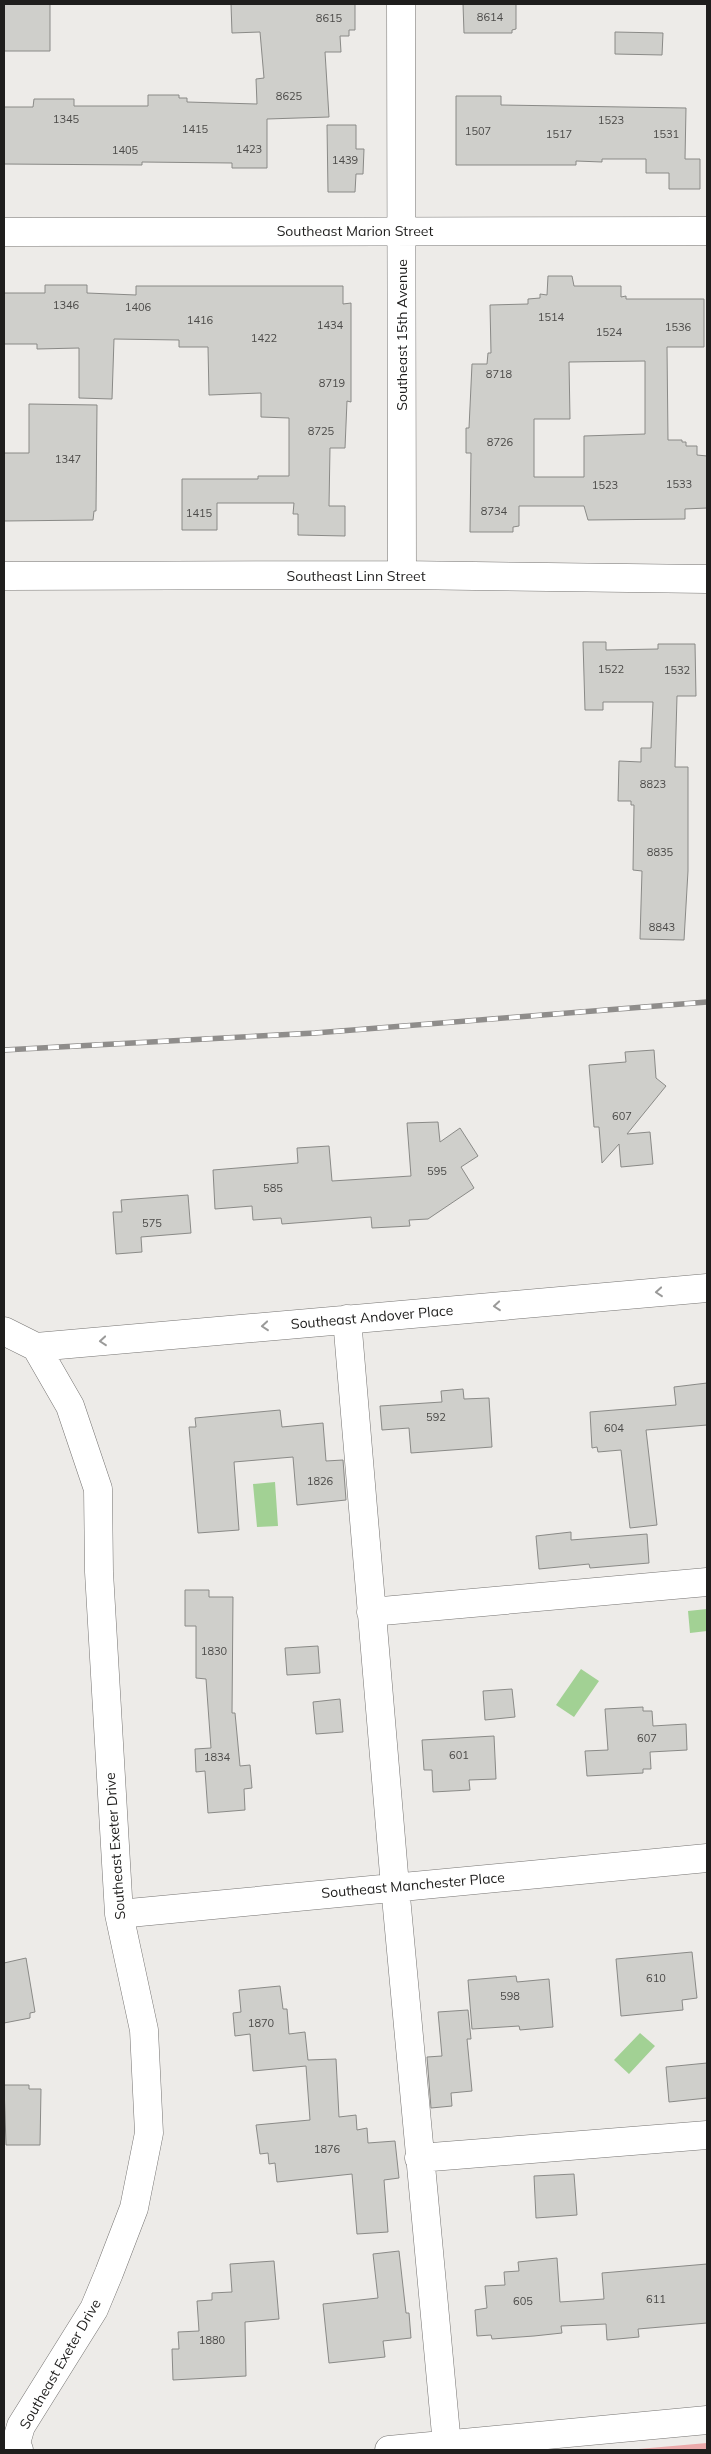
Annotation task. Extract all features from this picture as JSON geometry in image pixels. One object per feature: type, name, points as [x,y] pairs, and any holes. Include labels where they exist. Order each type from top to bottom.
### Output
[{"type":"street","name":"Southeast 15th Avenue","points":[[401,4],[402,576]]},
{"type":"street","name":"Southeast Marion Street","points":[[4,232],[707,231]]},
{"type":"street","name":"Southeast Linn Street","points":[[4,576],[707,578]]},
{"type":"street","name":"Southeast Andover Place","points":[[36,1347],[707,1288]]},
{"type":"street","points":[[347,1319],[419,2158],[447,2445]]},
{"type":"street","points":[[4,1331],[36,1347]]},
{"type":"street","name":"Southeast Exeter Drive","points":[[19,2450],[16,2444],[20,2426],[94,2309],[110,2273],[134,2208],[149,2133],[144,2030],[119,1914],[98,1572],[98,1489],[70,1406],[36,1347]]},
{"type":"street","points":[[371,1612],[707,1582]]},
{"type":"street","name":"Southeast Manchester Place","points":[[119,1914],[395,1886],[707,1858]]},
{"type":"street","points":[[419,2158],[707,2135]]},
{"type":"street","points":[[389,2450],[707,2420]]},
{"type":"shaded area","points":[[275,1482],[278,1526],[257,1527],[253,1484]]},
{"type":"shaded area","points":[[707,1609],[707,1631],[690,1633],[688,1611]]},
{"type":"shaded area","points":[[581,1669],[599,1681],[574,1717],[556,1705]]},
{"type":"shaded area","points":[[640,2033],[655,2046],[629,2074],[614,2060]]},
{"type":"shaded area","points":[[707,2443],[707,2450],[627,2450]]},
{"type":"building","points":[[4,4],[50,4],[50,51],[4,51]]},
{"type":"building","points":[[231,4],[355,4],[355,30],[349,30],[349,36],[340,36],[341,52],[325,52],[329,117],[267,119],[267,168],[232,168],[232,163],[142,162],[142,165],[4,164],[4,107],[33,107],[34,99],[74,99],[74,106],[148,106],[148,95],[179,95],[179,98],[187,98],[187,102],[257,104],[256,79],[264,78],[260,32],[232,33]]},
{"type":"building","points":[[463,4],[516,4],[516,29],[512,30],[512,33],[464,33]]},
{"type":"building","points":[[615,32],[663,33],[662,55],[615,54]]},
{"type":"building","points":[[456,96],[501,96],[501,105],[686,108],[685,159],[700,159],[700,189],[669,189],[669,173],[646,173],[646,159],[602,159],[602,162],[576,161],[576,165],[456,165]]},
{"type":"building","points":[[327,125],[356,125],[356,149],[364,149],[363,174],[356,174],[355,192],[328,192]]},
{"type":"building","points":[[548,276],[572,276],[574,286],[621,286],[621,297],[626,296],[626,299],[704,299],[704,347],[667,347],[668,440],[682,440],[682,442],[686,442],[686,446],[697,446],[697,455],[707,456],[707,508],[685,509],[685,519],[588,520],[584,506],[519,506],[519,526],[513,527],[513,532],[470,532],[471,453],[466,453],[466,428],[469,428],[472,364],[487,364],[488,353],[491,353],[490,305],[528,304],[528,299],[540,298],[540,294],[547,295]],"holes":[[[645,361],[645,434],[584,436],[584,477],[534,477],[534,419],[570,419],[569,362]]]},
{"type":"building","points":[[45,285],[87,285],[87,293],[136,295],[136,286],[343,286],[343,304],[351,303],[351,402],[347,401],[345,448],[330,448],[329,506],[345,506],[345,536],[298,535],[298,514],[293,514],[294,503],[217,503],[217,530],[182,530],[182,479],[258,479],[258,476],[289,476],[289,418],[261,417],[261,393],[209,395],[208,347],[179,347],[179,340],[114,339],[112,399],[79,398],[79,348],[37,349],[37,344],[4,344],[4,293],[45,293]]},
{"type":"building","points":[[29,404],[97,405],[96,511],[94,511],[93,520],[4,521],[4,453],[29,453]]},
{"type":"building","points":[[583,642],[606,642],[606,650],[658,649],[658,644],[695,644],[696,696],[677,696],[675,767],[688,767],[688,871],[684,940],[640,939],[642,871],[633,870],[634,805],[631,805],[631,801],[618,801],[619,761],[641,762],[641,748],[651,748],[653,702],[603,702],[603,710],[585,710]]},
{"type":"building","points":[[654,1050],[656,1078],[666,1086],[627,1134],[650,1132],[653,1164],[621,1167],[619,1144],[602,1163],[599,1127],[594,1127],[589,1065],[626,1062],[625,1052]]},
{"type":"building","points":[[438,1122],[440,1142],[460,1128],[478,1156],[461,1167],[474,1188],[428,1219],[409,1220],[410,1226],[372,1228],[371,1217],[282,1224],[281,1218],[253,1220],[252,1206],[215,1209],[213,1170],[298,1163],[297,1148],[329,1146],[332,1181],[411,1176],[407,1123]]},
{"type":"building","points":[[188,1195],[191,1233],[141,1237],[142,1252],[116,1254],[113,1212],[122,1212],[121,1200]]},
{"type":"building","points":[[707,1383],[707,1425],[646,1430],[657,1525],[630,1528],[621,1450],[598,1452],[597,1447],[592,1448],[590,1412],[676,1405],[674,1387]]},
{"type":"building","points":[[463,1389],[464,1399],[489,1398],[492,1447],[411,1453],[409,1428],[382,1430],[380,1406],[442,1402],[441,1391]]},
{"type":"building","points":[[280,1410],[282,1427],[323,1423],[326,1461],[343,1460],[346,1500],[297,1505],[293,1457],[234,1462],[239,1530],[198,1533],[189,1427],[196,1427],[195,1418]]},
{"type":"building","points":[[571,1532],[571,1540],[647,1534],[649,1563],[590,1568],[589,1564],[539,1569],[536,1536]]},
{"type":"building","points":[[185,1590],[209,1590],[209,1597],[233,1597],[232,1713],[235,1713],[240,1766],[250,1765],[252,1788],[244,1789],[245,1810],[208,1813],[205,1771],[196,1772],[195,1749],[211,1748],[206,1679],[196,1678],[196,1626],[185,1626]]},
{"type":"building","points":[[318,1646],[320,1673],[287,1675],[285,1648]]},
{"type":"building","points":[[512,1689],[515,1717],[485,1720],[483,1691]]},
{"type":"building","points":[[340,1699],[343,1732],[316,1734],[313,1702]]},
{"type":"building","points":[[643,1707],[643,1711],[652,1711],[653,1726],[686,1724],[687,1750],[650,1752],[651,1769],[643,1769],[643,1773],[587,1776],[585,1751],[608,1750],[605,1709]]},
{"type":"building","points":[[494,1736],[496,1779],[469,1780],[470,1790],[433,1792],[432,1770],[424,1770],[422,1740]]},
{"type":"building","points":[[692,1952],[697,1998],[682,2000],[683,2010],[621,2016],[616,1959]]},
{"type":"building","points":[[26,1958],[35,2012],[30,2013],[30,2018],[4,2023],[4,1963]]},
{"type":"building","points":[[516,1976],[517,1982],[549,1979],[553,2027],[520,2030],[519,2026],[472,2029],[468,1980]]},
{"type":"building","points":[[280,1986],[283,2009],[287,2009],[289,2034],[305,2032],[308,2060],[336,2059],[339,2117],[356,2115],[357,2130],[367,2128],[368,2143],[395,2141],[399,2178],[384,2180],[388,2232],[357,2234],[352,2174],[277,2182],[275,2163],[269,2164],[268,2153],[260,2154],[256,2125],[310,2120],[306,2066],[253,2071],[250,2034],[235,2036],[233,2013],[241,2012],[239,1990]]},
{"type":"building","points":[[468,2010],[471,2039],[467,2039],[472,2091],[451,2093],[452,2106],[431,2108],[427,2057],[442,2056],[438,2012]]},
{"type":"building","points":[[707,2063],[707,2098],[669,2102],[666,2067]]},
{"type":"building","points":[[4,2085],[29,2085],[29,2089],[41,2089],[40,2145],[6,2145]]},
{"type":"building","points":[[574,2174],[577,2215],[536,2218],[534,2176]]},
{"type":"building","points":[[399,2251],[406,2313],[409,2313],[411,2338],[383,2341],[385,2357],[329,2363],[323,2304],[378,2298],[373,2254]]},
{"type":"building","points":[[557,2258],[560,2302],[604,2299],[602,2273],[707,2264],[707,2323],[638,2329],[639,2337],[607,2340],[606,2324],[561,2326],[562,2333],[534,2336],[492,2339],[491,2335],[477,2336],[475,2310],[487,2308],[485,2286],[505,2285],[504,2272],[519,2271],[518,2262]]},
{"type":"building","points":[[274,2261],[279,2319],[245,2322],[246,2376],[173,2380],[172,2349],[179,2349],[178,2332],[199,2331],[197,2301],[212,2300],[212,2293],[232,2292],[230,2264]]},
{"type":"railway","points":[[4,1050],[315,1033],[707,1002]]}]
